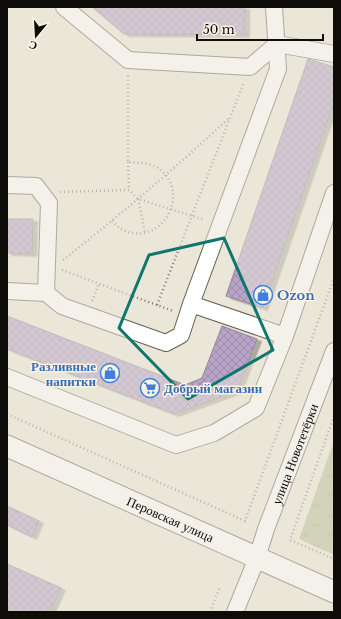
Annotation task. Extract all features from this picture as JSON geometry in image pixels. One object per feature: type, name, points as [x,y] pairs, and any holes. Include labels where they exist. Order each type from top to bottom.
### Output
[{"type":"main road","name":"Перовская улица","points":[[7,446],[334,592]]},
{"type":"street","points":[[64,7],[128,60],[250,67],[277,44]]},
{"type":"street","points":[[7,292],[46,294],[62,306],[166,343],[181,335],[278,69],[274,7]]},
{"type":"street","points":[[277,44],[334,54]]},
{"type":"street","points":[[7,185],[36,186],[49,203],[50,270],[46,294]]},
{"type":"street","points":[[7,377],[176,445],[214,433],[256,408],[284,336],[334,193]]},
{"type":"street","points":[[190,310],[284,336]]},
{"type":"street","name":"улица Новотетёрки","points":[[235,612],[257,558],[266,529],[334,351]]},
{"type":"path","points":[[128,60],[129,190],[138,199],[220,225]]},
{"type":"path","points":[[157,305],[228,119],[250,67]]},
{"type":"path","points":[[50,270],[166,176],[228,119]]},
{"type":"path","points":[[112,221],[121,229],[133,233],[145,232],[156,228],[165,221],[171,210],[174,198],[172,186],[166,176],[157,168],[147,164],[128,162]]},
{"type":"path","points":[[41,192],[129,190]]},
{"type":"path","points":[[138,199],[145,232]]},
{"type":"path","points":[[50,270],[157,305],[190,310]]},
{"type":"path","points":[[7,414],[245,521],[334,278]]},
{"type":"path","points":[[334,416],[290,540],[334,559]]},
{"type":"path","points":[[210,612],[220,586]]},
{"type":"highlighted area","points":[[224,238],[273,350],[188,399],[119,328],[149,255]]},
{"type":"green space","points":[[334,441],[334,555],[299,539]]},
{"type":"building","points":[[92,7],[245,7],[245,35],[124,34]]},
{"type":"building","points":[[308,59],[334,67],[334,102],[263,308],[226,296]]},
{"type":"building","points":[[7,219],[33,219],[32,254],[7,253]]},
{"type":"building","points":[[7,316],[185,385],[202,378],[222,326],[257,339],[237,391],[174,414],[7,349]]},
{"type":"building","points":[[7,506],[39,521],[32,537],[7,525]]},
{"type":"building","points":[[7,564],[61,588],[50,612],[7,612]]},
{"type":"place","name":"Ozon","points":[[263,295]]},
{"type":"place","name":"Разливные напитки","points":[[110,373]]},
{"type":"place","name":"Добрый магазин","points":[[150,388]]}]
